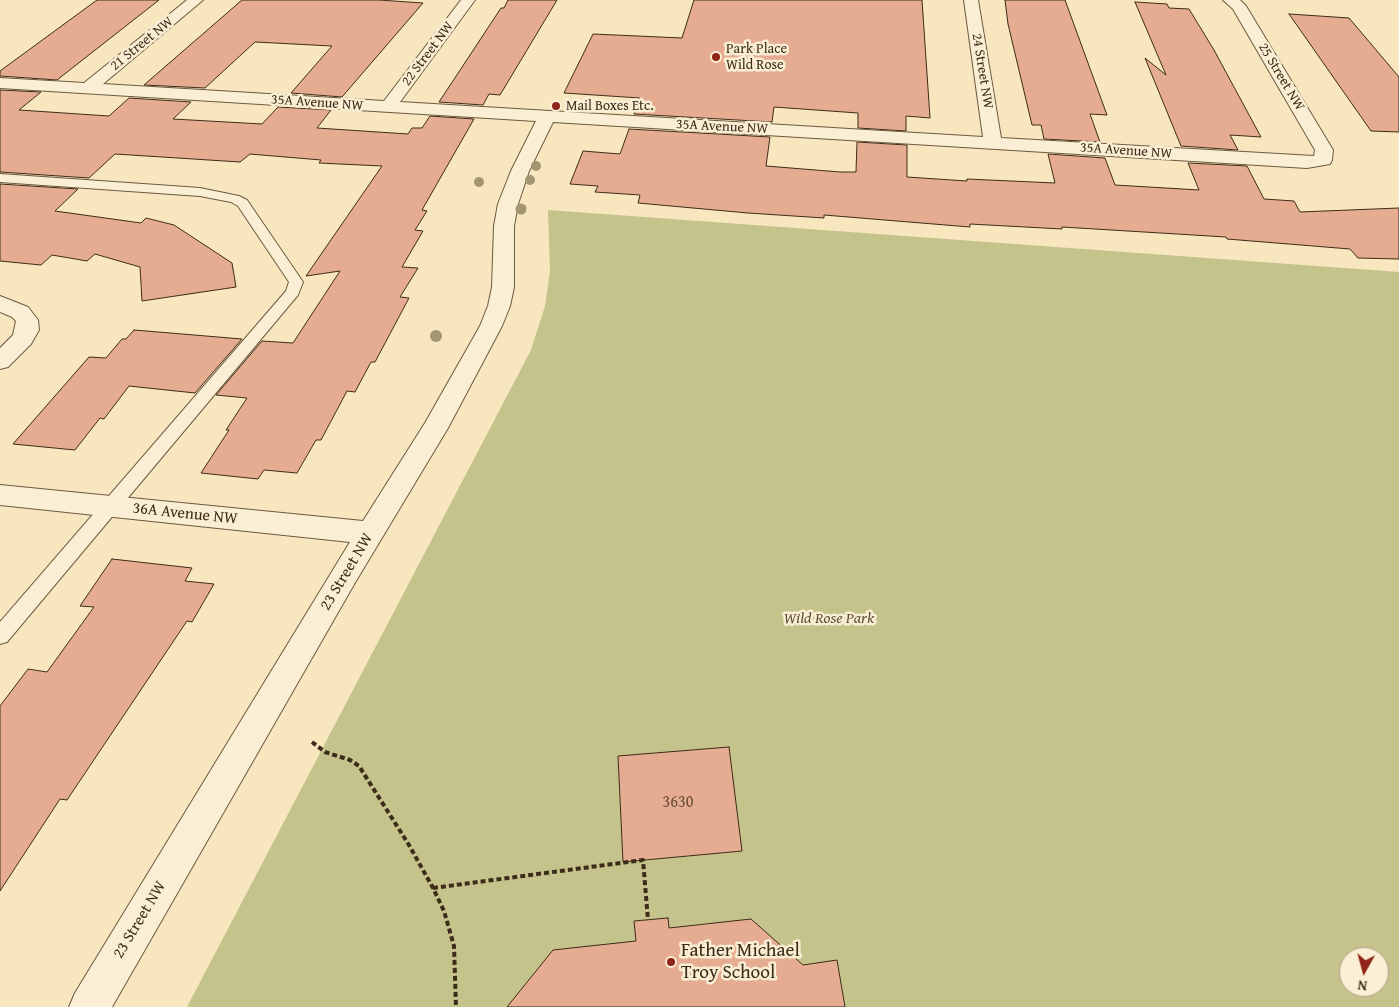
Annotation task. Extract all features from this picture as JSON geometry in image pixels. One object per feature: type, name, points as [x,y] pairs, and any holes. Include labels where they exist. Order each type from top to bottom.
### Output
[{"type":"street","name":"21 Street NW","points":[[88,88],[196,0]]},
{"type":"street","name":"22 Street NW","points":[[388,107],[468,0]]},
{"type":"street","name":"24 Street NW","points":[[971,0],[993,143]]},
{"type":"street","name":"25 Street NW","points":[[1230,0],[1239,6],[1324,150],[1323,160]]},
{"type":"street","name":"35A Avenue NW","points":[[0,83],[1307,162],[1323,160]]},
{"type":"street","name":"23 Street NW","points":[[89,1007],[435,428],[491,326],[499,306],[503,287],[504,226],[508,204],[520,171],[547,117]]},
{"type":"street","points":[[0,303],[20,312],[27,320],[27,330],[23,339],[0,361]]},
{"type":"street","name":"36A Avenue NW","points":[[0,494],[370,534]]},
{"type":"lane","points":[[0,178],[200,192],[235,199],[242,203],[296,282],[293,292],[0,636]]},
{"type":"path","points":[[312,742],[326,752],[350,760],[359,766],[409,845],[433,888],[444,911],[454,946],[456,1007]]},
{"type":"path","points":[[433,888],[643,860],[648,920]]},
{"type":"green space","name":"Wild Rose Park","points":[[548,210],[1399,272],[1399,1007],[187,1007],[531,350],[545,306],[550,271]]},
{"type":"building","points":[[97,0],[159,0],[57,80],[0,76],[0,71]]},
{"type":"building","points":[[242,0],[379,0],[423,3],[342,97],[291,93],[332,46],[255,42],[205,88],[144,85]]},
{"type":"building","points":[[508,0],[557,0],[500,95],[489,94],[483,105],[439,102],[501,8],[504,8]]},
{"type":"building","points":[[694,0],[922,0],[930,118],[906,116],[906,131],[858,128],[858,113],[774,107],[772,122],[634,114],[640,98],[564,93],[593,34],[682,38]]},
{"type":"building","points":[[1005,0],[1065,0],[1107,115],[1090,114],[1100,142],[1044,139],[1041,125],[1032,125],[1008,24]]},
{"type":"building","points":[[1135,2],[1167,4],[1169,8],[1189,9],[1214,50],[1261,137],[1230,135],[1238,150],[1181,146],[1145,58],[1166,75]]},
{"type":"building","points":[[1289,14],[1349,18],[1399,77],[1399,132],[1371,131]]},
{"type":"building","points":[[0,90],[41,92],[19,110],[109,116],[129,98],[191,102],[173,119],[262,124],[278,107],[331,110],[317,128],[408,134],[412,128],[422,128],[430,116],[474,119],[422,210],[427,211],[415,230],[423,231],[402,267],[418,268],[400,297],[409,298],[375,362],[371,362],[355,392],[347,391],[321,440],[316,440],[297,473],[264,470],[258,479],[201,473],[247,398],[216,395],[262,341],[293,343],[340,271],[306,276],[382,166],[319,163],[321,160],[250,154],[240,162],[115,154],[89,178],[0,172]]},
{"type":"building","points":[[629,129],[770,137],[766,166],[840,172],[856,172],[857,142],[907,145],[907,177],[967,181],[967,179],[1055,183],[1048,154],[1105,158],[1115,185],[1199,190],[1188,163],[1247,166],[1264,199],[1294,201],[1300,212],[1399,208],[1399,259],[1358,258],[1350,249],[1227,239],[1226,237],[1062,227],[1062,229],[970,224],[970,227],[824,215],[824,218],[748,213],[638,203],[640,195],[595,192],[598,186],[570,184],[583,151],[620,154]]},
{"type":"building","points":[[0,184],[78,189],[55,211],[141,223],[146,218],[174,225],[232,263],[236,287],[142,301],[140,267],[95,254],[87,261],[52,255],[41,265],[0,261]]},
{"type":"building","points":[[134,330],[242,339],[195,393],[129,386],[104,419],[100,418],[75,450],[13,444],[89,357],[106,358],[122,339],[126,339]]},
{"type":"building","points":[[112,559],[192,568],[185,581],[214,584],[192,622],[187,621],[67,800],[60,799],[0,891],[0,706],[28,669],[47,672],[94,607],[80,606]]},
{"type":"building","points":[[729,747],[742,851],[623,862],[618,756]]},
{"type":"building","name":"Father Michael Troy School","points":[[668,918],[669,928],[751,919],[803,965],[837,960],[845,1007],[507,1007],[553,950],[636,941],[634,921]]},
{"type":"place","name":"Park Place Wild Rose","points":[[716,57]]},
{"type":"place","name":"Mail Boxes Etc.","points":[[556,106]]},
{"type":"place","name":"Father Michael Troy School","points":[[671,962]]}]
